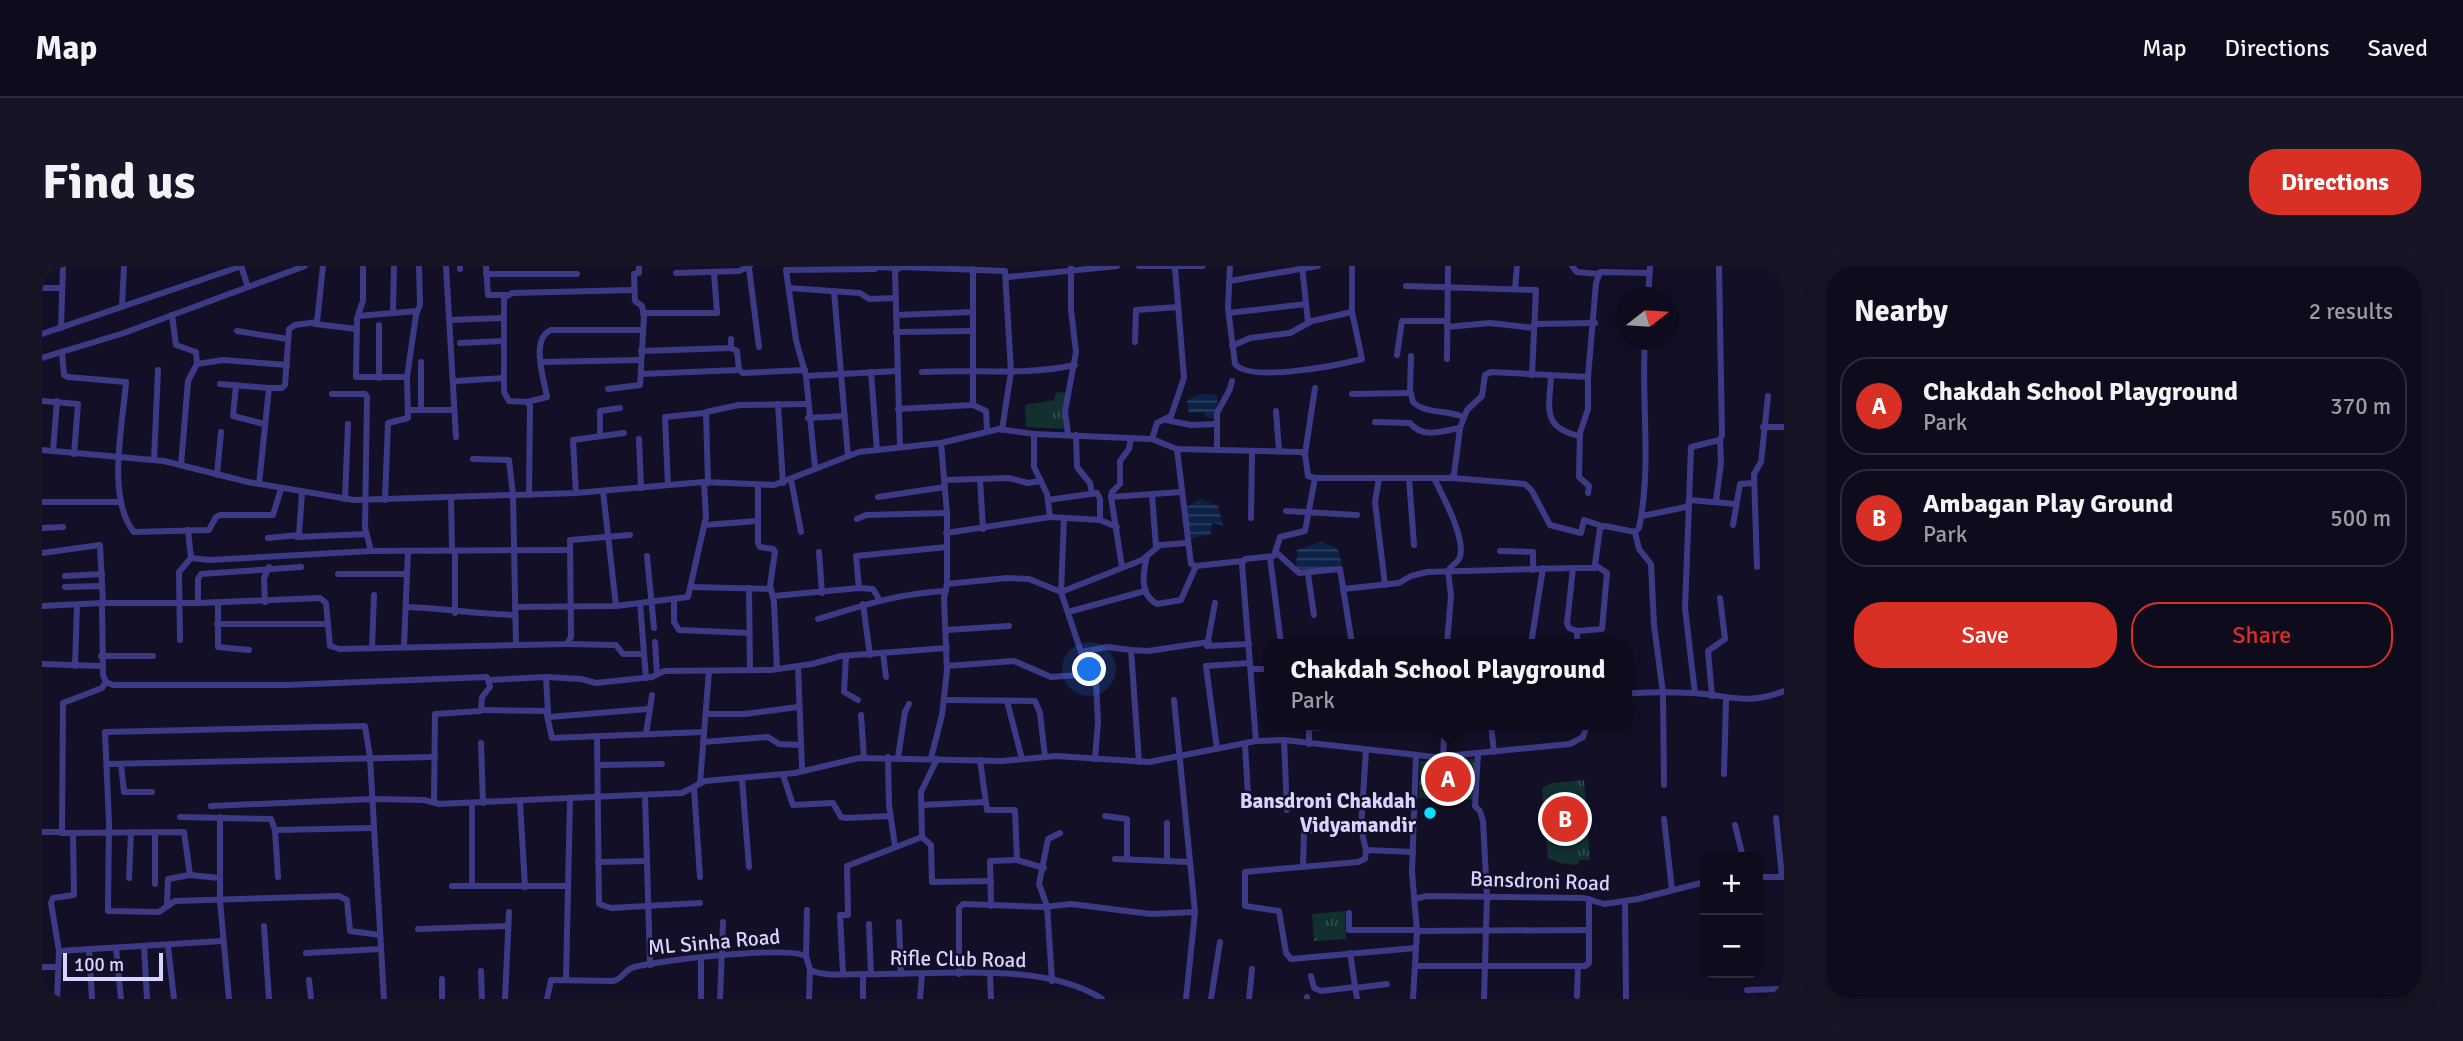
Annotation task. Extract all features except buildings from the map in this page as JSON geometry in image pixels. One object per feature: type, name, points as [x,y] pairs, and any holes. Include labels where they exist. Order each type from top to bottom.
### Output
[{"type":"street","points":[[61,328],[63,266]]},
{"type":"street","points":[[122,306],[124,266]]},
{"type":"street","points":[[42,358],[172,315],[305,266]]},
{"type":"street","points":[[315,324],[323,266]]},
{"type":"street","points":[[363,266],[363,302],[356,329],[356,377],[407,377]]},
{"type":"street","points":[[393,311],[394,266]]},
{"type":"street","points":[[385,500],[388,423],[406,420],[408,410],[407,377],[420,305],[419,266]]},
{"type":"street","points":[[446,266],[456,437]]},
{"type":"street","points":[[608,389],[638,386],[641,374],[643,313],[642,306],[635,301],[634,274],[639,272],[639,266]]},
{"type":"street","points":[[815,467],[808,418],[806,373],[796,340],[786,270],[932,266],[1003,268],[1008,277],[1011,372],[1002,429]]},
{"type":"street","points":[[1008,277],[1071,268],[1117,266]]},
{"type":"street","points":[[1139,266],[1203,266]]},
{"type":"street","points":[[1230,266],[1228,313],[1232,346],[1235,364],[1244,370],[1319,369],[1362,359],[1352,312],[1352,266]]},
{"type":"street","points":[[1229,281],[1318,266]]},
{"type":"street","points":[[1447,359],[1448,266]]},
{"type":"street","points":[[1515,289],[1517,266]]},
{"type":"street","points":[[1572,266],[1574,271],[1650,269],[1649,287]]},
{"type":"street","points":[[1716,501],[1722,435],[1719,266]]},
{"type":"street","points":[[676,273],[749,267],[759,347]]},
{"type":"street","points":[[1302,267],[1308,322]]},
{"type":"street","points":[[897,268],[900,447]]},
{"type":"street","points":[[1071,268],[1075,365],[1065,411],[1077,467],[1090,482],[1092,494]]},
{"type":"street","points":[[1152,439],[1157,423],[1171,416],[1175,409],[1184,378],[1175,268]]},
{"type":"street","points":[[42,334],[242,269],[247,287]]},
{"type":"street","points":[[973,269],[973,405]]},
{"type":"street","points":[[577,274],[486,270],[488,295],[634,290]]},
{"type":"street","points":[[643,313],[717,313],[718,270]]},
{"type":"street","points":[[1588,493],[1589,486],[1579,480],[1580,436],[1587,417],[1588,377],[1602,270]]},
{"type":"street","points":[[1406,286],[1536,290],[1532,375]]},
{"type":"street","points":[[42,288],[62,288]]},
{"type":"street","points":[[789,288],[860,293],[869,299],[896,298]]},
{"type":"street","points":[[834,292],[848,456]]},
{"type":"street","points":[[508,295],[505,298],[503,318],[506,398],[527,402],[547,397],[541,362],[541,338],[551,330],[643,330]]},
{"type":"street","points":[[1228,313],[1306,304]]},
{"type":"street","points":[[1135,342],[1136,310],[1178,307]]},
{"type":"street","points":[[358,316],[417,311]]},
{"type":"street","points":[[896,315],[973,312]]},
{"type":"street","points":[[1232,346],[1250,338],[1290,332],[1308,322],[1352,312]]},
{"type":"street","points":[[172,315],[176,345],[197,352],[197,364],[188,380],[181,464]]},
{"type":"street","points":[[450,320],[503,318]]},
{"type":"street","points":[[1397,355],[1402,321],[1534,326],[1595,323]]},
{"type":"street","points":[[220,384],[284,387],[288,339],[292,326],[315,324],[356,329]]},
{"type":"street","points":[[379,325],[379,378]]},
{"type":"street","points":[[237,331],[288,339]]},
{"type":"street","points":[[896,332],[973,331]]},
{"type":"street","points":[[731,339],[731,348]]},
{"type":"street","points":[[460,343],[503,341]]},
{"type":"street","points":[[641,351],[731,348],[737,351],[739,370]]},
{"type":"street","points":[[1644,350],[1643,376],[1647,428],[1642,516],[1635,532],[1639,549],[1651,564],[1654,625],[1663,693],[1664,785]]},
{"type":"street","points":[[62,352],[65,376],[126,382],[118,486],[120,502],[134,531],[211,529],[216,517],[220,515],[273,515],[281,489]]},
{"type":"street","points":[[1412,356],[1410,393],[1413,402],[1421,408],[1453,412],[1463,417]]},
{"type":"street","points":[[197,364],[223,360],[287,365]]},
{"type":"street","points":[[541,362],[641,360]]},
{"type":"street","points":[[421,362],[421,410]]},
{"type":"street","points":[[922,372],[973,369],[1011,372],[1050,370],[1075,365]]},
{"type":"street","points":[[154,460],[158,370]]},
{"type":"street","points":[[641,374],[739,370],[748,374],[897,371]]},
{"type":"street","points":[[872,372],[877,450]]},
{"type":"street","points":[[1450,478],[1454,475],[1463,417],[1482,396],[1487,373],[1588,377]]},
{"type":"street","points":[[1551,376],[1549,403],[1554,425],[1562,432],[1580,436]]},
{"type":"street","points":[[456,381],[504,378]]},
{"type":"street","points":[[1217,450],[1217,413],[1232,381]]},
{"type":"street","points":[[236,385],[233,416],[264,424]]},
{"type":"street","points":[[259,484],[269,388]]},
{"type":"street","points":[[1315,388],[1305,454],[1308,476],[1450,478],[1525,484],[1532,491],[1550,525],[1581,533],[1584,520],[1635,532]]},
{"type":"street","points":[[1352,394],[1410,393]]},
{"type":"street","points":[[332,394],[365,394],[367,397],[365,500],[370,551]]},
{"type":"street","points":[[1757,567],[1754,469],[1761,462],[1768,396]]},
{"type":"street","points":[[42,401],[78,404],[75,454]]},
{"type":"street","points":[[53,451],[57,401]]},
{"type":"street","points":[[527,402],[529,495]]},
{"type":"street","points":[[778,404],[783,483]]},
{"type":"street","points":[[668,485],[665,417],[705,413],[739,405],[807,404]]},
{"type":"street","points":[[898,409],[973,405],[986,411],[987,430]]},
{"type":"street","points":[[600,435],[600,411],[620,408]]},
{"type":"street","points":[[408,410],[454,410]]},
{"type":"street","points":[[1276,411],[1279,451]]},
{"type":"street","points":[[406,607],[444,607],[455,613],[515,611],[571,606],[616,606],[674,601],[688,597],[704,525],[705,413]]},
{"type":"street","points":[[808,418],[844,416]]},
{"type":"street","points":[[1164,419],[1191,425],[1217,424]]},
{"type":"street","points":[[1375,422],[1410,423],[1415,430],[1426,433],[1460,428]]},
{"type":"street","points":[[345,499],[348,424]]},
{"type":"street","points":[[1763,427],[1784,427]]},
{"type":"street","points":[[42,450],[181,464],[281,489],[365,500],[576,493],[706,483],[783,483],[815,467],[848,456],[941,443],[987,430],[1002,429],[1034,434],[1152,439],[1177,449],[1305,454]]},
{"type":"street","points":[[217,475],[220,432]]},
{"type":"street","points":[[576,493],[573,440],[624,433]]},
{"type":"street","points":[[1034,434],[1034,467],[1048,500],[1050,517]]},
{"type":"street","points":[[1122,567],[1111,497],[1119,484],[1120,461],[1129,449],[1131,438]]},
{"type":"street","points":[[639,439],[641,488]]},
{"type":"street","points":[[1695,693],[1685,608],[1691,447],[1720,440]]},
{"type":"street","points":[[941,443],[947,513],[947,666],[934,759],[921,792],[922,837],[931,845],[932,882],[991,881]]},
{"type":"street","points":[[1177,449],[1190,561],[1196,566],[1273,555],[1294,571],[1308,574],[1340,569],[1351,639]]},
{"type":"street","points":[[1251,518],[1252,451]]},
{"type":"street","points":[[473,459],[508,458],[513,495],[516,645]]},
{"type":"street","points":[[1281,639],[1273,555],[1280,537],[1305,531],[1315,478]]},
{"type":"street","points":[[1379,478],[1376,502],[1385,585]]},
{"type":"street","points":[[1409,478],[1414,545]]},
{"type":"street","points":[[1434,478],[1457,530],[1460,549],[1458,561],[1448,571]]},
{"type":"street","points":[[791,479],[801,532]]},
{"type":"street","points":[[878,497],[980,479],[1041,481]]},
{"type":"street","points":[[980,479],[984,529]]},
{"type":"street","points":[[1733,526],[1740,484],[1754,483]]},
{"type":"street","points":[[758,485],[759,546],[773,549],[775,552],[771,589],[774,597],[776,669]]},
{"type":"street","points":[[603,491],[616,606]]},
{"type":"street","points":[[297,537],[300,533],[302,492]]},
{"type":"street","points":[[1111,497],[1181,492]]},
{"type":"street","points":[[1048,500],[1092,494],[1099,496],[1100,520]]},
{"type":"street","points":[[1153,494],[1156,547]]},
{"type":"street","points":[[451,497],[455,613]]},
{"type":"street","points":[[1642,516],[1684,508],[1689,502],[1716,501],[1736,504]]},
{"type":"street","points":[[42,502],[120,502]]},
{"type":"street","points":[[1286,511],[1357,515]]},
{"type":"street","points":[[857,519],[866,515],[947,513]]},
{"type":"street","points":[[946,533],[1050,517],[1100,520],[1117,527]]},
{"type":"street","points":[[1064,517],[1061,592],[1098,692],[1095,759]]},
{"type":"street","points":[[704,525],[757,521]]},
{"type":"street","points":[[1595,568],[1602,526]]},
{"type":"street","points":[[42,528],[63,527]]},
{"type":"street","points":[[188,530],[191,558]]},
{"type":"street","points":[[268,538],[367,534]]},
{"type":"street","points":[[568,644],[571,637],[572,537],[630,535]]},
{"type":"street","points":[[818,619],[879,598],[1007,578],[1029,579],[1061,592],[1147,556],[1156,547],[1187,543]]},
{"type":"street","points":[[42,553],[100,545],[100,656],[106,682],[102,688],[65,701],[61,707],[61,833]]},
{"type":"street","points":[[859,588],[856,556],[947,547]]},
{"type":"street","points":[[180,640],[179,569],[191,558],[269,558],[370,551],[570,550]]},
{"type":"street","points":[[404,646],[408,551]]},
{"type":"street","points":[[1500,551],[1533,552],[1533,570]]},
{"type":"street","points":[[819,552],[822,593]]},
{"type":"street","points":[[647,555],[654,628]]},
{"type":"street","points":[[1147,556],[1143,575],[1145,591],[1157,604],[1181,600],[1196,566]]},
{"type":"street","points":[[265,602],[264,578],[269,569],[269,558]]},
{"type":"street","points":[[1242,561],[1256,741]]},
{"type":"street","points":[[198,603],[198,579],[201,573],[301,567]]},
{"type":"street","points":[[1343,589],[1399,583],[1411,576],[1448,571],[1544,568],[1573,568],[1595,568],[1606,573],[1602,629],[1577,631],[1569,628],[1567,623],[1573,568]]},
{"type":"street","points":[[1532,639],[1544,568]]},
{"type":"street","points":[[1447,639],[1451,596],[1448,571]]},
{"type":"street","points":[[65,576],[102,574]]},
{"type":"street","points":[[338,574],[407,574]]},
{"type":"street","points":[[1308,574],[1314,615]]},
{"type":"street","points":[[65,587],[102,586]]},
{"type":"street","points":[[692,587],[771,589]]},
{"type":"street","points":[[774,597],[859,588],[873,589],[879,598]]},
{"type":"street","points":[[749,589],[750,670]]},
{"type":"street","points":[[1068,612],[1145,591]]},
{"type":"street","points":[[372,648],[374,595]]},
{"type":"street","points":[[1712,696],[1708,651],[1725,639],[1720,597]]},
{"type":"street","points":[[42,606],[324,599],[328,640],[333,648],[568,644],[616,645],[624,654],[644,654]]},
{"type":"street","points":[[674,601],[674,622],[679,630],[749,633]]},
{"type":"street","points":[[218,603],[219,649],[250,650]]},
{"type":"street","points":[[640,603],[646,678]]},
{"type":"street","points":[[1215,603],[1208,646],[1249,644]]},
{"type":"street","points":[[863,604],[870,654]]},
{"type":"street","points":[[75,666],[77,605]]},
{"type":"street","points":[[217,624],[327,624]]},
{"type":"street","points":[[946,630],[1009,626]]},
{"type":"street","points":[[1577,631],[1577,639]]},
{"type":"street","points":[[655,642],[657,674]]},
{"type":"street","points":[[1081,652],[1107,647],[1149,651],[1209,642]]},
{"type":"street","points":[[106,682],[126,686],[395,683],[486,677],[489,680],[547,677],[581,679],[596,683],[646,678],[664,671],[776,669],[846,656],[947,648]]},
{"type":"street","points":[[1131,650],[1139,762]]},
{"type":"street","points":[[883,653],[886,677]]},
{"type":"street","points":[[100,656],[153,656]]},
{"type":"street","points":[[846,656],[844,692],[858,700]]},
{"type":"street","points":[[947,666],[1014,661],[1051,677],[1093,674]]},
{"type":"street","points":[[42,664],[102,666]]},
{"type":"street","points":[[1217,749],[1206,666],[1264,668]]},
{"type":"street","points":[[798,667],[802,767]]},
{"type":"street","points":[[701,877],[697,785],[709,671]]},
{"type":"street","points":[[547,677],[548,715],[552,738],[704,732]]},
{"type":"street","points":[[482,710],[482,697],[489,691],[489,680]]},
{"type":"street","points":[[1632,694],[1695,693],[1726,699],[1766,698],[1784,691]]},
{"type":"street","points":[[646,734],[652,695]]},
{"type":"street","points":[[944,700],[1030,699],[1038,705],[1045,757]]},
{"type":"street","points":[[1724,774],[1726,699]]},
{"type":"street","points":[[1174,700],[1182,757],[1195,912],[1186,999]]},
{"type":"street","points":[[1007,701],[1022,759]]},
{"type":"street","points":[[898,757],[905,712],[909,704]]},
{"type":"street","points":[[706,714],[745,714],[798,707]]},
{"type":"street","points":[[435,803],[435,714],[482,710],[548,715],[648,709]]},
{"type":"street","points":[[861,715],[864,758]]},
{"type":"street","points":[[380,935],[350,931],[344,897],[175,901],[159,912],[108,911],[105,732],[365,726],[370,757],[384,999]]},
{"type":"street","points":[[1309,730],[1309,744]]},
{"type":"street","points":[[1443,756],[1445,730]]},
{"type":"street","points":[[1492,730],[1494,752]]},
{"type":"street","points":[[211,806],[372,799],[424,800],[435,803],[520,802],[682,793],[697,785],[783,775],[864,758],[980,760],[1045,757],[1139,762],[1182,757],[1256,741],[1284,740],[1443,756],[1570,744],[1583,737],[1585,730]]},
{"type":"street","points":[[597,736],[599,904],[611,908],[651,908],[700,903]]},
{"type":"street","points":[[703,742],[768,737],[785,745],[800,745]]},
{"type":"street","points":[[1284,740],[1287,810]]},
{"type":"street","points":[[481,744],[483,803]]},
{"type":"street","points":[[1245,744],[1248,795]]},
{"type":"street","points":[[1366,750],[1361,828],[1366,850],[1365,859],[1358,862],[1245,872],[1245,906],[1279,911],[1288,958],[1416,948]]},
{"type":"street","points":[[1478,754],[1475,806],[1481,812],[1483,821],[1488,896],[1485,999]]},
{"type":"street","points":[[1413,999],[1417,930],[1413,852],[1416,755]]},
{"type":"street","points":[[107,764],[435,757]]},
{"type":"street","points":[[888,757],[890,816],[895,846]]},
{"type":"street","points":[[980,760],[987,810],[1015,810],[1017,860]]},
{"type":"street","points":[[121,764],[124,792],[152,792]]},
{"type":"street","points":[[598,765],[662,764]]},
{"type":"street","points":[[783,775],[793,805],[833,803],[841,817],[846,818],[890,816]]},
{"type":"street","points":[[742,779],[749,867]]},
{"type":"street","points":[[645,794],[651,908],[650,965]]},
{"type":"street","points":[[547,999],[549,981],[566,979],[570,799]]},
{"type":"street","points":[[520,802],[525,887]]},
{"type":"street","points":[[922,805],[986,802]]},
{"type":"street","points":[[472,803],[472,886]]},
{"type":"street","points":[[1105,816],[1126,819],[1128,859]]},
{"type":"street","points":[[180,817],[267,817],[275,830],[278,877]]},
{"type":"street","points":[[220,817],[220,901],[229,999]]},
{"type":"street","points":[[1763,877],[1783,877],[1776,818]]},
{"type":"street","points":[[1664,819],[1672,890]]},
{"type":"street","points":[[1167,823],[1167,861]]},
{"type":"street","points":[[1734,825],[1742,852]]},
{"type":"street","points":[[275,830],[374,828]]},
{"type":"street","points":[[1303,867],[1304,831],[1330,830]]},
{"type":"street","points":[[42,832],[186,834],[190,875]]},
{"type":"street","points":[[129,878],[131,832]]},
{"type":"street","points":[[155,832],[155,884]]},
{"type":"street","points":[[57,999],[56,967],[59,951],[51,902],[53,898],[74,895],[73,833]]},
{"type":"street","points":[[1052,981],[1047,906],[1039,889],[1048,839],[1060,833]]},
{"type":"street","points":[[843,974],[840,915],[848,915],[847,866],[922,837]]},
{"type":"street","points":[[1366,850],[1413,852]]},
{"type":"street","points":[[1115,859],[1190,862]]},
{"type":"street","points":[[991,906],[990,861],[1017,860],[1044,867]]},
{"type":"street","points":[[598,862],[647,861]]},
{"type":"street","points":[[167,904],[168,880],[190,875],[219,877]]},
{"type":"street","name":"Bansdroni Road","points":[[1414,898],[1488,896],[1589,899],[1604,904],[1700,884]]},
{"type":"street","points":[[452,886],[566,886]]},
{"type":"street","points":[[1415,966],[1487,963],[1578,966],[1589,963],[1589,899]]},
{"type":"street","points":[[42,900],[51,902]]},
{"type":"street","points":[[1625,901],[1626,999]]},
{"type":"street","points":[[959,974],[959,908],[963,904],[1100,906],[1151,914],[1195,912]]},
{"type":"street","points":[[806,956],[807,910]]},
{"type":"street","points":[[505,999],[509,912]]},
{"type":"street","points":[[1349,914],[1349,930],[1588,930]]},
{"type":"street","points":[[720,999],[723,922]]},
{"type":"street","points":[[899,922],[901,974]]},
{"type":"street","points":[[863,999],[869,924]]},
{"type":"street","points":[[264,926],[269,999]]},
{"type":"street","points":[[418,929],[508,926]]},
{"type":"street","points":[[59,951],[222,941]]},
{"type":"street","points":[[1211,999],[1220,942]]},
{"type":"street","points":[[144,946],[147,999]]},
{"type":"street","points":[[168,946],[174,999]]},
{"type":"street","points":[[116,948],[121,999]]},
{"type":"street","points":[[306,953],[381,949]]},
{"type":"street","points":[[89,950],[92,999]]},
{"type":"street","name":"ML Sinha Road","points":[[566,979],[613,981],[622,979],[630,968],[701,958],[782,953],[806,956],[810,970],[810,999]]},
{"type":"street","points":[[1350,953],[1357,999]]},
{"type":"street","points":[[701,958],[701,999]]},
{"type":"street","points":[[1577,996],[1578,966]]},
{"type":"street","points":[[42,967],[56,967]]},
{"type":"street","points":[[1249,999],[1252,969]]},
{"type":"street","name":"Rifle Club Road","points":[[810,970],[843,974],[990,974],[1052,981],[1089,990],[1102,999]]},
{"type":"street","points":[[481,971],[482,999]]},
{"type":"street","points":[[920,999],[922,974]]},
{"type":"street","points":[[990,974],[991,999]]},
{"type":"street","points":[[1311,976],[1314,988],[1321,991],[1387,984]]},
{"type":"street","points":[[442,979],[442,999]]},
{"type":"street","points":[[309,980],[311,999]]},
{"type":"street","points":[[1747,990],[1784,989]]},
{"type":"green space","points":[[1056,392],[1067,393],[1065,429],[1026,427],[1025,405],[1054,400]]},
{"type":"green space","points":[[1477,759],[1475,800],[1419,798],[1420,761]]},
{"type":"green space","points":[[1584,780],[1590,860],[1580,860],[1577,865],[1560,863],[1548,858],[1542,788],[1552,783]]},
{"type":"green space","points":[[1345,911],[1346,939],[1314,941],[1312,914]]},
{"type":"water","points":[[1196,395],[1217,395],[1218,418],[1207,418],[1204,412],[1189,413],[1187,401]]},
{"type":"water","points":[[1200,499],[1218,506],[1223,525],[1212,523],[1211,534],[1191,539],[1185,508]]},
{"type":"water","points":[[1321,542],[1338,549],[1343,569],[1313,575],[1296,571],[1297,550]]},
{"type":"place","name":"Chakdah School Playground","points":[[1448,779]]},
{"type":"place","name":"Bansdroni Chakdah Vidyamandir","points":[[1430,813]]},
{"type":"place","name":"Ambagan Play Ground","points":[[1565,819]]}]
